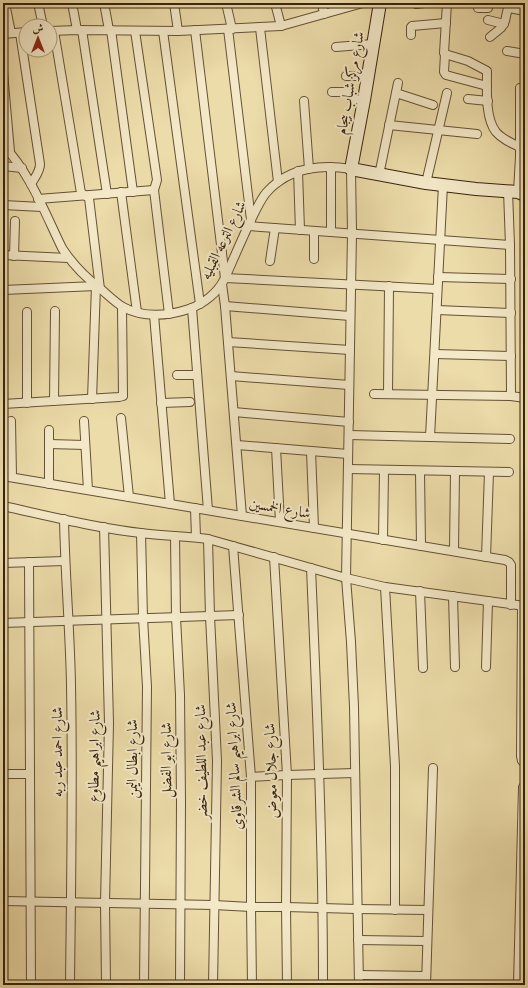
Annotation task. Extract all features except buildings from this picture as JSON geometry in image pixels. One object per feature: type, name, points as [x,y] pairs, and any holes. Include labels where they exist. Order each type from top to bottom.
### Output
[{"type":"main road","name":"شارع مركز شباب بيجام","points":[[351,169],[380,3]]},
{"type":"main road","name":"شارع الترعه القبليه","points":[[351,169],[443,186],[519,192]]},
{"type":"street","points":[[5,3],[7,33],[18,33]]},
{"type":"street","points":[[38,3],[41,18]]},
{"type":"street","points":[[72,3],[79,30],[107,194]]},
{"type":"street","points":[[104,3],[110,30],[133,192]]},
{"type":"street","points":[[174,3],[178,31]]},
{"type":"street","points":[[226,3],[230,29],[249,224],[275,228],[510,245]]},
{"type":"street","points":[[275,3],[281,26]]},
{"type":"street","points":[[322,3],[324,14]]},
{"type":"street","points":[[447,3],[444,72],[446,75],[487,86]]},
{"type":"street","points":[[478,8],[488,8],[490,3]]},
{"type":"street","points":[[58,31],[178,31],[260,28],[281,26],[357,4]]},
{"type":"street","points":[[490,37],[504,24],[509,6],[525,11]]},
{"type":"street","points":[[488,20],[504,24]]},
{"type":"street","points":[[411,35],[412,26],[446,23]]},
{"type":"street","points":[[260,28],[278,182]]},
{"type":"street","points":[[195,30],[224,281],[242,516]]},
{"type":"street","points":[[135,31],[157,180],[154,190],[169,314]]},
{"type":"street","points":[[163,31],[196,306],[197,375],[208,510]]},
{"type":"street","points":[[336,47],[374,44]]},
{"type":"street","points":[[507,51],[525,54]]},
{"type":"street","points":[[445,54],[468,61],[487,71],[488,101],[491,122],[496,132],[503,138],[520,147]]},
{"type":"street","points":[[26,58],[40,164],[38,174],[31,184]]},
{"type":"street","points":[[57,58],[81,193],[89,198],[98,287],[92,399]]},
{"type":"street","points":[[3,72],[10,152]]},
{"type":"street","points":[[346,76],[368,76]]},
{"type":"street","points":[[379,175],[398,83]]},
{"type":"street","points":[[511,396],[510,245],[523,157],[520,147],[523,128],[520,88]]},
{"type":"street","points":[[332,92],[347,92],[351,99],[364,100]]},
{"type":"street","points":[[396,93],[433,105]]},
{"type":"street","points":[[426,183],[447,93]]},
{"type":"street","points":[[468,99],[488,101]]},
{"type":"street","points":[[304,101],[309,168]]},
{"type":"street","points":[[389,125],[476,134]]},
{"type":"street","name":"شارع الترعه القبليه","points":[[3,145],[22,168],[62,248],[68,258],[81,273],[122,307],[137,312],[154,315],[179,312],[196,306],[217,290],[224,281],[257,206],[266,193],[278,182],[309,168],[331,167],[351,169]]},
{"type":"street","points":[[3,166],[22,168]]},
{"type":"street","points":[[331,167],[331,232]]},
{"type":"street","points":[[351,169],[352,233],[346,578],[354,692],[359,985]]},
{"type":"street","points":[[298,172],[300,230]]},
{"type":"street","points":[[430,437],[443,186]]},
{"type":"street","points":[[38,199],[154,190]]},
{"type":"street","points":[[121,192],[137,312]]},
{"type":"street","points":[[3,205],[42,208]]},
{"type":"street","points":[[14,256],[15,221]]},
{"type":"street","points":[[270,262],[275,228]]},
{"type":"street","points":[[314,231],[314,259]]},
{"type":"street","points":[[3,255],[68,258]]},
{"type":"street","points":[[438,276],[510,279]]},
{"type":"street","points":[[224,281],[351,284],[438,289]]},
{"type":"street","points":[[388,394],[390,286]]},
{"type":"street","points":[[3,290],[98,287]]},
{"type":"street","points":[[225,306],[350,316]]},
{"type":"street","points":[[3,404],[120,398],[123,396],[122,307]]},
{"type":"street","points":[[437,310],[510,313]]},
{"type":"street","points":[[27,312],[27,403]]},
{"type":"street","points":[[54,401],[55,312]]},
{"type":"street","points":[[154,315],[170,504]]},
{"type":"street","points":[[228,342],[350,350]]},
{"type":"street","points":[[434,354],[511,356]]},
{"type":"street","points":[[177,375],[197,375]]},
{"type":"street","points":[[231,376],[349,384]]},
{"type":"street","points":[[374,394],[511,396],[525,398]]},
{"type":"street","points":[[161,403],[190,402]]},
{"type":"street","points":[[234,412],[349,422]]},
{"type":"street","points":[[121,418],[129,497]]},
{"type":"street","points":[[12,421],[12,477]]},
{"type":"street","points":[[84,421],[88,490]]},
{"type":"street","points":[[49,430],[49,484]]},
{"type":"street","points":[[349,435],[510,439]]},
{"type":"street","points":[[49,444],[85,445]]},
{"type":"street","points":[[236,445],[348,454]]},
{"type":"street","points":[[276,448],[280,522]]},
{"type":"street","points":[[311,451],[314,528]]},
{"type":"street","points":[[348,469],[509,472]]},
{"type":"street","points":[[383,540],[384,470]]},
{"type":"street","points":[[420,470],[420,546]]},
{"type":"street","points":[[454,551],[455,471]]},
{"type":"street","points":[[486,557],[489,472]]},
{"type":"street","name":"شارع الخمسين","points":[[3,476],[505,560],[510,563],[511,605]]},
{"type":"street","points":[[3,506],[104,527],[141,533],[208,538],[346,578],[385,587],[523,606],[520,756],[524,761]]},
{"type":"street","points":[[195,508],[196,537]]},
{"type":"street","name":"شارع احمد عبد ربه","points":[[64,519],[64,561],[69,620],[71,685],[70,985]]},
{"type":"street","name":"شارع ابراهيم مطاوع","points":[[104,527],[109,724],[106,985]]},
{"type":"street","name":"شارع ابطال اليمن","points":[[141,533],[143,618],[147,687],[144,985]]},
{"type":"street","name":"شارع ابو الفضل","points":[[175,536],[176,617],[180,695],[180,985]]},
{"type":"street","name":"شارع عبد اللطيف خضر","points":[[208,538],[217,761],[213,985]]},
{"type":"street","name":"شارع ابراهيم سالم الشرقاوى","points":[[233,546],[251,777],[252,985]]},
{"type":"street","name":"شارع جلال معوض","points":[[274,557],[287,775],[287,985]]},
{"type":"street","points":[[3,563],[64,561]]},
{"type":"street","points":[[29,562],[31,985]]},
{"type":"street","points":[[311,568],[323,907],[323,985]]},
{"type":"street","points":[[385,587],[395,766],[394,910]]},
{"type":"street","points":[[420,592],[423,668]]},
{"type":"street","points":[[453,596],[455,667]]},
{"type":"street","points":[[486,667],[488,602]]},
{"type":"street","points":[[3,623],[239,615]]},
{"type":"street","points":[[359,975],[426,981],[433,768]]},
{"type":"street","points":[[251,777],[355,773]]},
{"type":"street","points":[[3,774],[30,774]]},
{"type":"street","points":[[518,985],[523,787]]},
{"type":"street","points":[[3,902],[180,904],[251,907],[323,907],[428,910]]},
{"type":"street","points":[[358,940],[427,941]]}]
